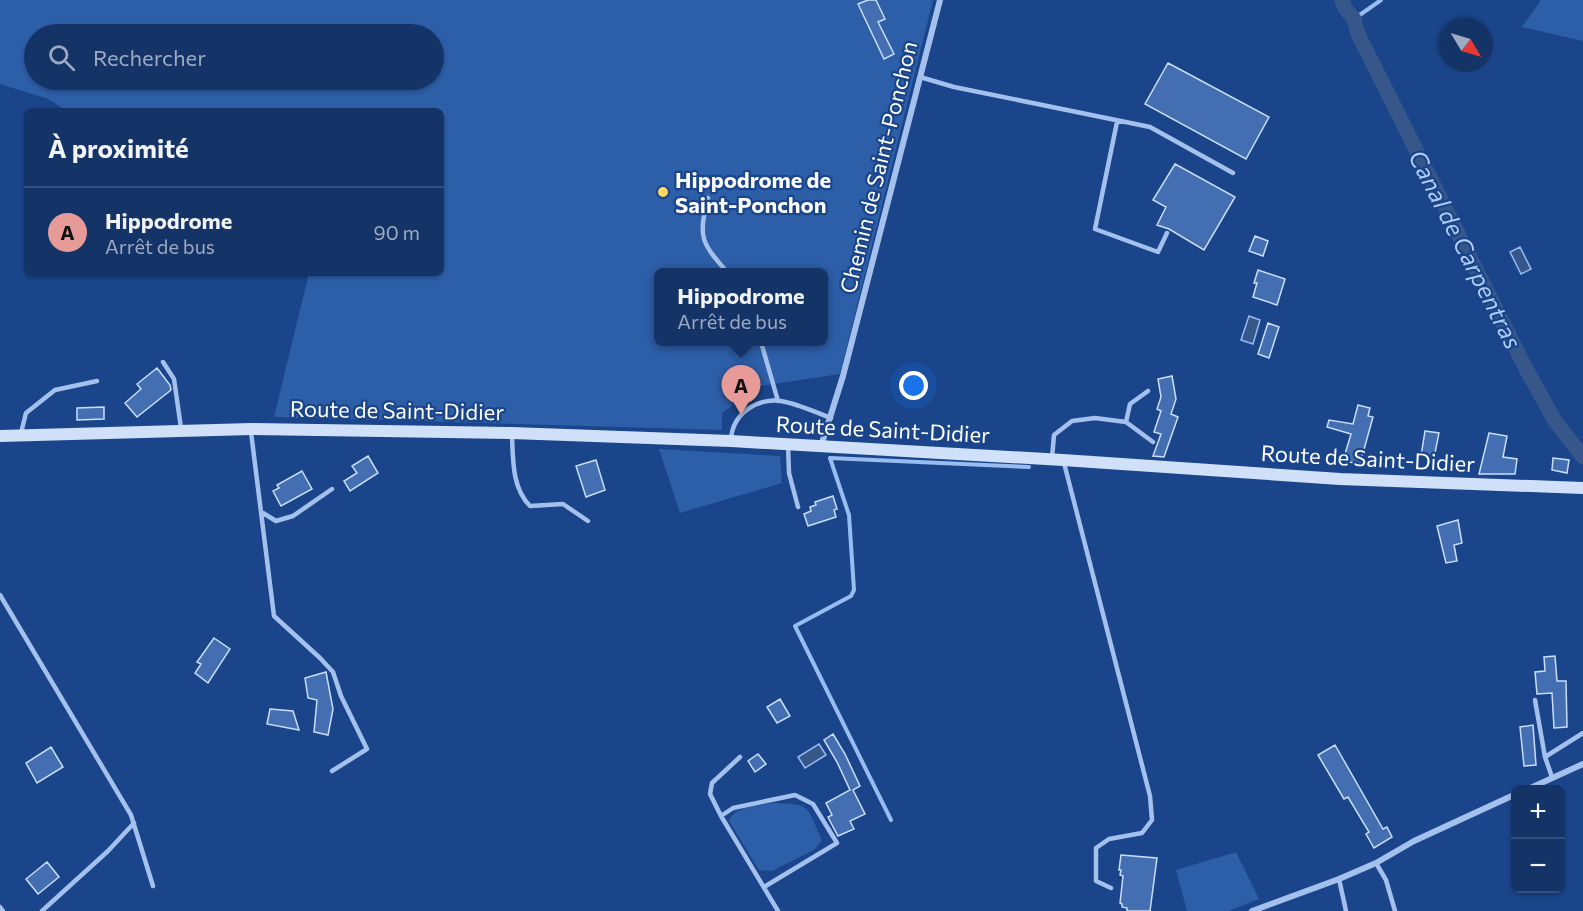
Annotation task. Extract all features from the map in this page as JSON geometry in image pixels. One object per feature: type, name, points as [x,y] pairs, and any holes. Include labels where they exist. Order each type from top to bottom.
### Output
[{"type":"main road","name":"Route de Saint-Didier","points":[[0,436],[251,429],[512,433],[731,441],[1340,479],[1583,488]]},
{"type":"street","name":"Chemin de Saint-Ponchon","points":[[821,447],[831,418],[940,0]]},
{"type":"street","points":[[1535,785],[1583,764]]},
{"type":"street","points":[[1252,911],[1376,863],[1414,841],[1511,796]]},
{"type":"lane","points":[[920,77],[954,87],[1150,127],[1233,173]]},
{"type":"lane","points":[[1117,122],[1095,229],[1158,252],[1167,233]]},
{"type":"lane","points":[[708,198],[702,228],[704,242],[710,254],[723,268]]},
{"type":"lane","points":[[762,346],[778,401]]},
{"type":"lane","points":[[163,362],[174,379],[181,431]]},
{"type":"lane","points":[[20,436],[26,412],[47,395],[55,390],[97,381]]},
{"type":"lane","points":[[1126,422],[1130,404],[1148,391]]},
{"type":"lane","points":[[731,441],[734,425],[741,415],[750,407],[762,402],[778,401],[831,418]]},
{"type":"lane","points":[[1111,888],[1096,881],[1096,848],[1109,839],[1142,833],[1152,820],[1150,796],[1058,460],[1054,435],[1072,421],[1095,418],[1126,422],[1153,441]]},
{"type":"lane","points":[[251,429],[274,616],[333,672],[341,696],[367,749],[332,771]]},
{"type":"lane","points":[[512,433],[513,460],[521,496],[530,506],[563,504],[588,521]]},
{"type":"lane","points":[[788,445],[789,473],[798,507]]},
{"type":"lane","points":[[262,513],[276,521],[293,516],[332,489]]},
{"type":"lane","points":[[0,595],[131,815],[153,886]]},
{"type":"lane","points":[[1535,700],[1545,758],[1552,777]]},
{"type":"lane","points":[[1545,758],[1583,733]]},
{"type":"lane","points":[[740,757],[712,783],[710,794],[778,911]]},
{"type":"lane","points":[[721,816],[733,808],[795,795],[813,804],[819,813],[837,843],[764,886]]},
{"type":"lane","points":[[42,911],[108,851],[134,823]]},
{"type":"lane","points":[[1376,863],[1386,880],[1395,911]]},
{"type":"lane","points":[[1339,879],[1346,911]]},
{"type":"lane","points":[[0,907],[3,911]]},
{"type":"shaded area","name":"Hippodrome de Saint-Ponchon","points":[[0,0],[933,0],[840,374],[760,386],[722,413],[722,430],[274,417],[308,276],[444,276],[444,108],[62,108],[48,99],[0,84]]},
{"type":"shaded area","points":[[1541,0],[1583,0],[1583,41],[1522,27]]},
{"type":"shaded area","points":[[1520,247],[1531,269],[1521,274],[1510,252]]},
{"type":"shaded area","points":[[1249,316],[1260,320],[1253,344],[1241,340]]},
{"type":"shaded area","points":[[659,449],[780,456],[782,483],[680,513]]},
{"type":"shaded area","points":[[819,744],[826,755],[805,768],[798,757]]},
{"type":"shaded area","points":[[772,803],[794,804],[806,809],[822,840],[814,850],[772,871],[759,870],[729,821],[736,812]]},
{"type":"shaded area","points":[[1236,852],[1259,899],[1228,911],[1187,911],[1176,870]]},
{"type":"building","points":[[876,0],[885,19],[878,22],[894,54],[884,59],[858,4]]},
{"type":"building","points":[[1168,63],[1269,117],[1246,159],[1145,104]]},
{"type":"building","points":[[1175,164],[1235,197],[1204,250],[1169,229],[1157,225],[1166,207],[1153,200]]},
{"type":"building","points":[[1255,236],[1268,241],[1263,256],[1249,251]]},
{"type":"building","points":[[1258,270],[1285,279],[1277,305],[1253,297]]},
{"type":"building","points":[[1268,323],[1279,327],[1269,358],[1258,354]]},
{"type":"building","points":[[157,368],[170,385],[171,390],[137,417],[125,403],[141,389],[137,384]]},
{"type":"building","points":[[1172,376],[1176,399],[1171,414],[1178,417],[1164,457],[1153,456],[1161,434],[1154,432],[1161,411],[1157,409],[1161,397],[1158,379]]},
{"type":"building","points":[[1358,405],[1370,408],[1368,416],[1373,417],[1360,464],[1343,461],[1351,434],[1327,427],[1329,420],[1353,424]]},
{"type":"building","points":[[104,407],[104,419],[77,420],[77,408]]},
{"type":"building","points":[[1425,431],[1439,433],[1434,458],[1421,456]]},
{"type":"building","points":[[1489,433],[1507,436],[1503,457],[1517,459],[1515,474],[1479,474]]},
{"type":"building","points":[[368,456],[378,473],[350,491],[344,481],[357,473],[352,466]]},
{"type":"building","points":[[1553,458],[1569,460],[1567,473],[1552,470]]},
{"type":"building","points":[[596,460],[605,490],[586,497],[576,466]]},
{"type":"building","points":[[302,471],[312,489],[281,506],[273,491],[279,488],[277,485]]},
{"type":"building","points":[[833,496],[837,509],[834,510],[836,517],[808,526],[804,514],[811,511],[810,507],[816,505],[815,502]]},
{"type":"building","points":[[1458,520],[1462,543],[1454,545],[1457,561],[1446,563],[1437,526]]},
{"type":"building","points":[[214,638],[230,649],[208,683],[195,673],[201,664],[197,662]]},
{"type":"building","points":[[1555,656],[1557,681],[1566,681],[1567,727],[1554,728],[1552,693],[1537,694],[1535,672],[1545,671],[1544,657]]},
{"type":"building","points":[[326,672],[333,709],[328,735],[314,732],[317,700],[308,698],[305,678]]},
{"type":"building","points":[[780,699],[790,716],[777,723],[767,707]]},
{"type":"building","points":[[270,709],[293,711],[299,730],[267,724]]},
{"type":"building","points":[[1533,725],[1536,765],[1524,766],[1520,727]]},
{"type":"building","points":[[833,734],[860,786],[853,790],[865,814],[850,821],[854,829],[838,836],[828,817],[832,815],[826,803],[850,790],[824,740]]},
{"type":"building","points":[[1335,745],[1383,829],[1387,827],[1392,837],[1374,848],[1366,834],[1369,832],[1348,797],[1344,799],[1318,755]]},
{"type":"building","points":[[51,747],[63,767],[37,783],[26,763]]},
{"type":"building","points":[[758,754],[766,764],[755,772],[748,761]]},
{"type":"building","points":[[1121,855],[1157,858],[1150,911],[1127,911],[1127,908],[1122,907],[1120,903],[1123,876],[1120,875],[1121,870],[1119,870]]},
{"type":"building","points":[[47,862],[59,877],[38,894],[26,879]]},
{"type":"waterway","name":"Canal de Carpentras","points":[[1342,0],[1354,19],[1358,34],[1526,369],[1555,421],[1583,457]]},
{"type":"waterway","points":[[1354,19],[1381,0]]},
{"type":"waterway","points":[[891,820],[795,626],[851,596],[854,590],[849,515],[830,458],[1029,467]]},
{"type":"place","name":"Hippodrome de Saint-Ponchon","points":[[663,192]]},
{"type":"place","name":"Hippodrome","points":[[741,415]]}]
